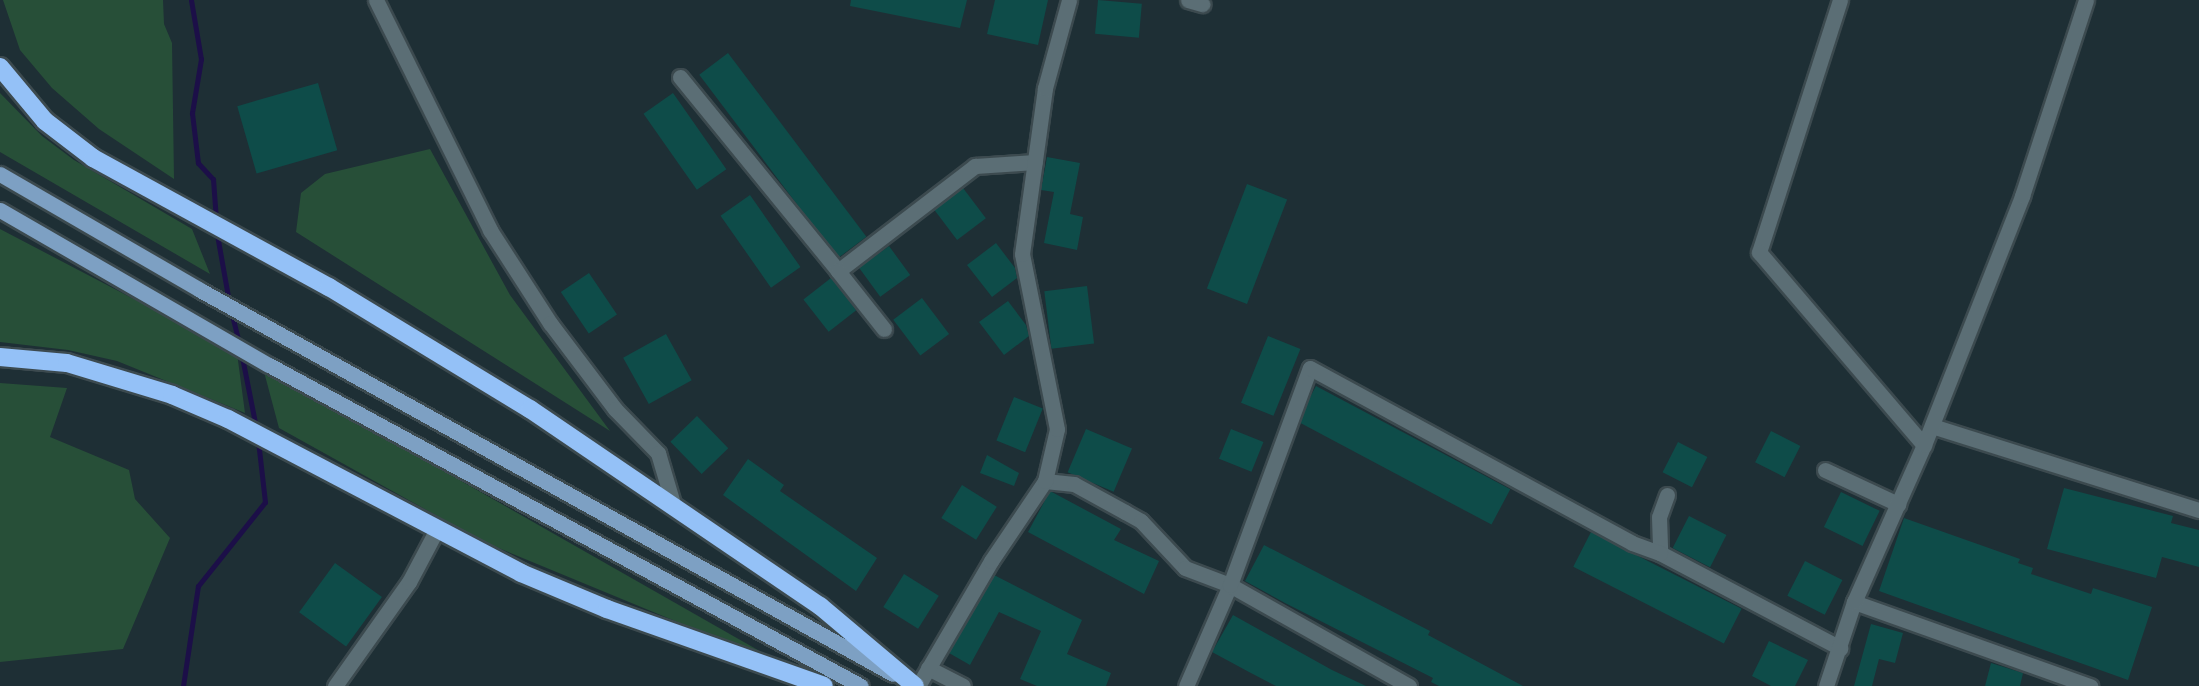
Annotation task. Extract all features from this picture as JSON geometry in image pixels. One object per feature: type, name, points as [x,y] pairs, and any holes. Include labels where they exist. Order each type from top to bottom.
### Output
[{"type":"highway","points":[[0,67],[26,102],[69,140],[181,209],[329,287],[530,408],[820,606],[916,686]]},
{"type":"highway","points":[[0,357],[68,363],[118,376],[228,419],[436,531],[564,592],[824,686]]},
{"type":"main road","points":[[0,174],[275,332],[916,686]]},
{"type":"main road","points":[[0,210],[269,365],[861,686]]},
{"type":"street","points":[[376,0],[490,230],[563,340],[615,409],[658,453],[674,507]]},
{"type":"street","points":[[916,686],[991,561],[1045,481],[1057,429],[1022,254],[1045,88],[1069,0]]},
{"type":"street","points":[[1840,0],[1759,252],[1924,446]]},
{"type":"street","points":[[1826,686],[1854,602],[1924,446],[2022,195],[2086,0]]},
{"type":"street","points":[[680,77],[884,329]]},
{"type":"street","points":[[838,271],[975,166],[1035,162]]},
{"type":"street","points":[[1186,686],[1230,585],[1310,368],[1632,543],[1660,553],[1840,648]]},
{"type":"street","points":[[1932,426],[2199,510]]},
{"type":"street","points":[[1825,470],[1898,504]]},
{"type":"street","points":[[1045,481],[1074,484],[1141,521],[1185,568],[1230,585],[1409,686]]},
{"type":"street","points":[[1660,553],[1659,517],[1667,495]]},
{"type":"street","points":[[335,686],[409,582],[436,531]]},
{"type":"street","points":[[1854,602],[2090,686]]},
{"type":"street","points":[[928,668],[963,686]]},
{"type":"green space","points":[[3,0],[163,0],[164,24],[172,43],[174,179],[99,129],[52,88],[20,50]]},
{"type":"green space","points":[[0,93],[42,136],[74,160],[192,229],[210,274],[0,152]]},
{"type":"green space","points":[[430,149],[510,295],[610,431],[296,232],[301,193],[325,174]]},
{"type":"green space","points":[[0,229],[237,353],[245,413],[117,361],[68,350],[0,342]]},
{"type":"green space","points":[[263,368],[791,669],[484,542],[279,428]]},
{"type":"green space","points":[[0,383],[67,388],[50,437],[129,470],[135,499],[170,538],[123,649],[0,662]]},
{"type":"building","points":[[851,0],[967,0],[960,28],[850,6]]},
{"type":"building","points":[[995,0],[1048,0],[1038,45],[987,34]]},
{"type":"building","points":[[1098,0],[1142,4],[1139,38],[1095,34]]},
{"type":"building","points":[[728,53],[866,237],[838,258],[699,75]]},
{"type":"building","points":[[318,83],[337,150],[257,173],[237,106]]},
{"type":"building","points":[[673,93],[726,169],[697,190],[644,114]]},
{"type":"building","points":[[1047,157],[1080,163],[1070,214],[1083,217],[1077,250],[1044,243],[1054,192],[1041,190]]},
{"type":"building","points":[[1247,184],[1287,199],[1247,304],[1207,289]]},
{"type":"building","points":[[963,188],[986,218],[957,240],[934,210]]},
{"type":"building","points":[[750,195],[800,267],[771,288],[721,216]]},
{"type":"building","points":[[996,243],[1015,268],[1017,278],[992,297],[967,265]]},
{"type":"building","points":[[889,246],[910,275],[880,297],[859,268]]},
{"type":"building","points":[[589,273],[617,314],[589,333],[561,292]]},
{"type":"building","points":[[831,278],[856,310],[829,332],[803,300]]},
{"type":"building","points":[[1087,286],[1094,344],[1051,349],[1044,291]]},
{"type":"building","points":[[922,298],[949,334],[920,356],[893,320]]},
{"type":"building","points":[[1008,301],[1026,325],[1029,336],[1004,355],[979,322]]},
{"type":"building","points":[[666,334],[692,380],[649,404],[623,358]]},
{"type":"building","points":[[1268,336],[1300,349],[1273,416],[1241,403]]},
{"type":"building","points":[[1316,386],[1510,489],[1491,525],[1297,421]]},
{"type":"building","points":[[1014,397],[1043,409],[1025,452],[996,441]]},
{"type":"building","points":[[697,416],[728,448],[702,474],[670,442]]},
{"type":"building","points":[[1086,429],[1132,449],[1114,492],[1068,472]]},
{"type":"building","points":[[1231,429],[1263,442],[1251,472],[1219,459]]},
{"type":"building","points":[[1771,431],[1800,446],[1785,477],[1755,462]]},
{"type":"building","points":[[1678,442],[1707,457],[1692,487],[1663,472]]},
{"type":"building","points":[[987,455],[1019,473],[1014,486],[980,473]]},
{"type":"building","points":[[748,459],[784,485],[780,491],[877,558],[856,591],[723,495]]},
{"type":"building","points":[[962,485],[997,507],[976,540],[941,518]]},
{"type":"building","points":[[2064,488],[2173,516],[2171,523],[2199,530],[2199,567],[2162,557],[2156,578],[2047,549]]},
{"type":"building","points":[[1050,491],[1121,529],[1114,540],[1159,561],[1144,594],[1028,532]]},
{"type":"building","points":[[1841,492],[1880,511],[1863,546],[1824,527]]},
{"type":"building","points":[[1689,516],[1726,535],[1710,567],[1673,548]]},
{"type":"building","points":[[1904,518],[2020,559],[2018,563],[2033,568],[2031,574],[2091,594],[2093,588],[2152,607],[2128,680],[1879,591]]},
{"type":"building","points":[[1591,532],[1742,609],[1724,643],[1573,567]]},
{"type":"building","points":[[1264,545],[1430,631],[1428,635],[1523,686],[1439,686],[1431,682],[1433,678],[1285,603],[1245,581]]},
{"type":"building","points":[[1805,561],[1842,580],[1825,615],[1787,596]]},
{"type":"building","points":[[335,563],[382,597],[346,646],[299,612]]},
{"type":"building","points":[[904,574],[939,596],[918,629],[883,607]]},
{"type":"building","points":[[994,575],[1082,620],[1067,654],[1111,673],[1106,686],[1037,686],[1020,679],[1041,631],[999,612],[970,665],[949,653]]},
{"type":"building","points":[[1233,615],[1332,670],[1366,686],[1276,686],[1249,672],[1212,652]]},
{"type":"building","points":[[1871,624],[1903,633],[1895,663],[1879,659],[1872,686],[1854,686]]},
{"type":"building","points":[[1769,641],[1808,660],[1795,686],[1771,686],[1752,676]]},
{"type":"building","points":[[1991,663],[2023,673],[2020,686],[1985,686]]},
{"type":"waterway","points":[[191,0],[201,59],[192,113],[198,163],[213,179],[216,220]]},
{"type":"waterway","points":[[216,229],[229,302]]},
{"type":"waterway","points":[[231,311],[239,343]]},
{"type":"waterway","points":[[241,352],[256,428]]},
{"type":"waterway","points":[[183,686],[198,586],[265,502],[258,441]]}]
